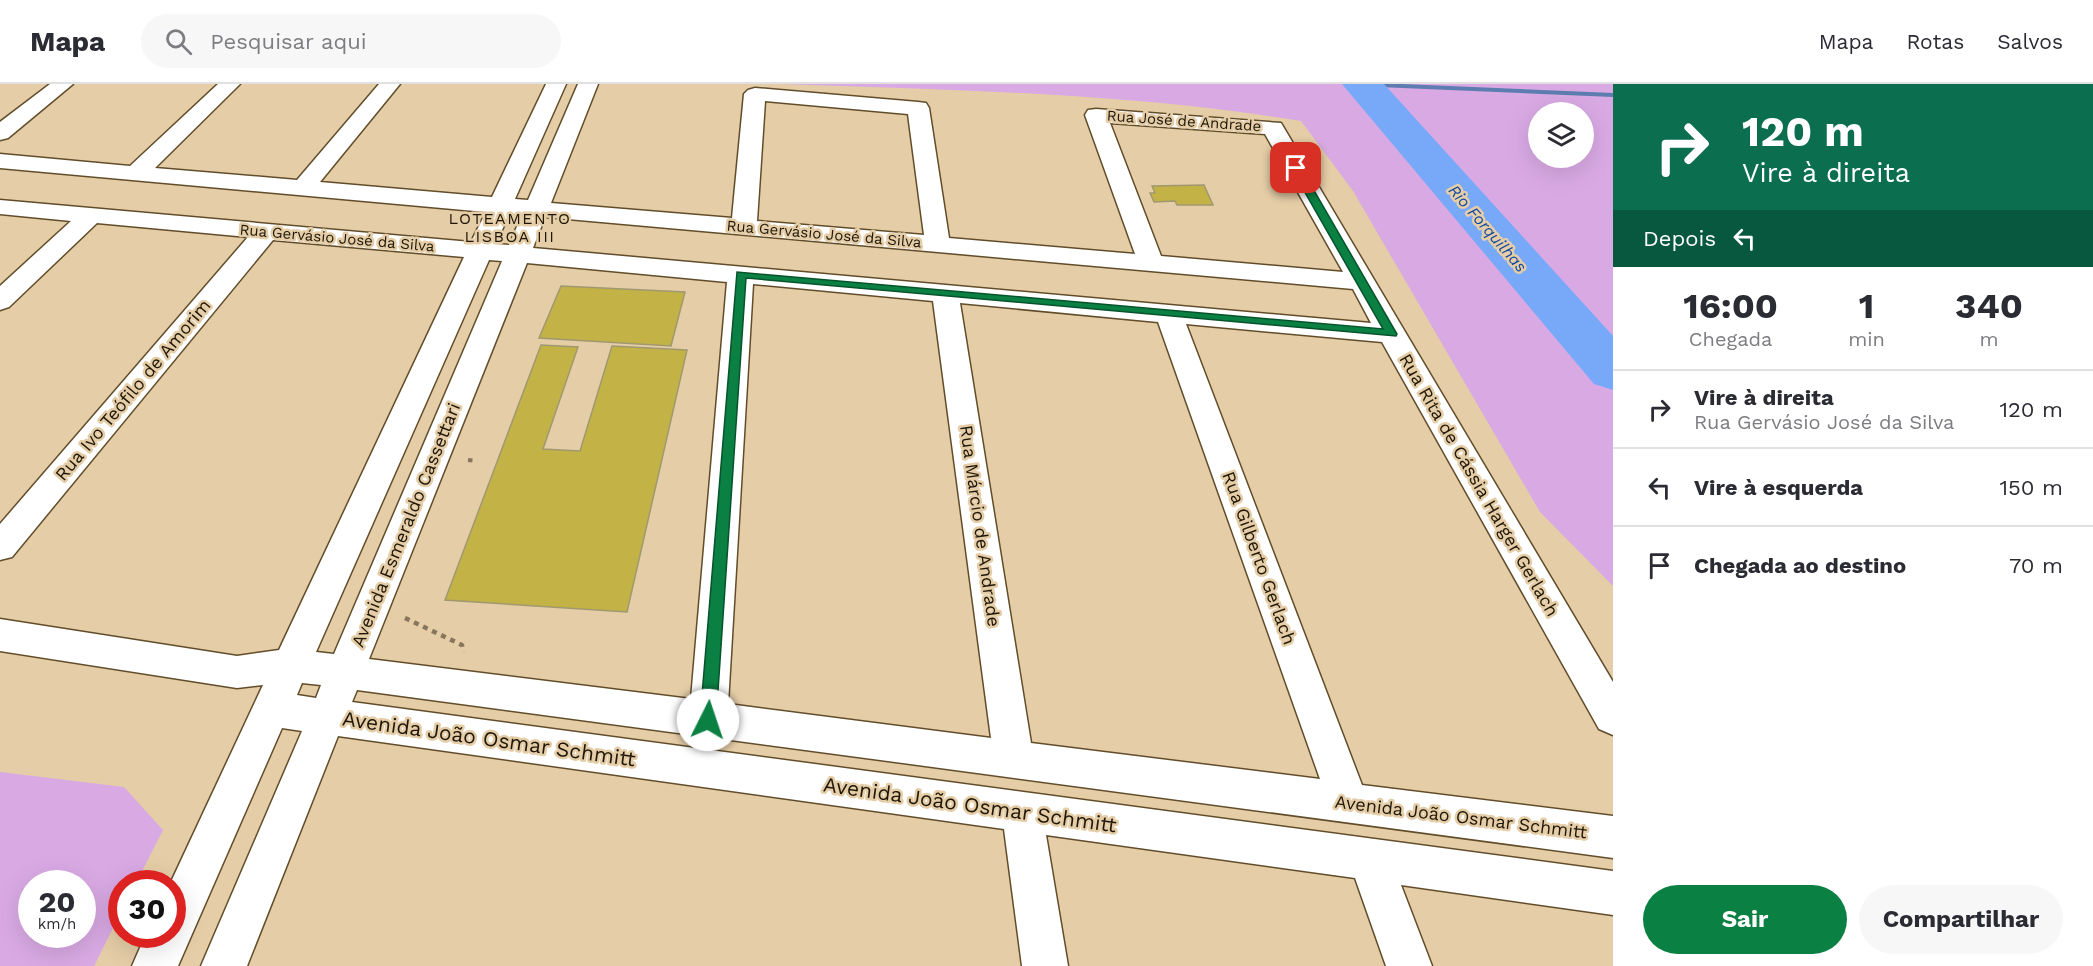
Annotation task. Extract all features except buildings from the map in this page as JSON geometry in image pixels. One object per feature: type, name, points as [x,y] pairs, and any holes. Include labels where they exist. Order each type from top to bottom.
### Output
[{"type":"street","points":[[0,133],[63,84]]},
{"type":"street","points":[[136,173],[230,84]]},
{"type":"street","points":[[303,188],[390,84]]},
{"type":"street","points":[[186,896],[556,84]]},
{"type":"street","name":"Avenida Esmeraldo Cassettari","points":[[224,966],[588,84]]},
{"type":"street","points":[[744,227],[755,94],[918,108],[938,245]]},
{"type":"street","name":"Rua José de Andrade","points":[[1150,263],[1096,115],[1273,128]]},
{"type":"street","name":"Rua Rita de Cássia Harger Gerlach","points":[[1273,128],[1613,717]]},
{"type":"street","name":"Rua Gervásio José da Silva","points":[[0,161],[1362,282]]},
{"type":"street","name":"Rua Gervásio José da Silva","points":[[0,207],[1392,334]]},
{"type":"street","points":[[0,301],[91,216]]},
{"type":"street","name":"Rua Ivo Teófilo de Amorim","points":[[0,547],[266,232]]},
{"type":"street","points":[[708,720],[741,275]]},
{"type":"street","name":"Rua Márcio de Andrade","points":[[945,293],[1014,759]]},
{"type":"street","name":"Rua Gilberto Gerlach","points":[[1169,314],[1349,803]]},
{"type":"street","name":"Avenida João Osmar Schmitt","points":[[0,635],[237,672],[291,665],[1613,837]]},
{"type":"street","points":[[237,672],[271,709]]},
{"type":"street","points":[[389,725],[384,716],[389,696],[409,681]]},
{"type":"street","name":"Avenida João Osmar Schmitt","points":[[271,709],[1613,893]]},
{"type":"street","points":[[1022,812],[1045,966]]},
{"type":"street","points":[[1370,860],[1409,966]]},
{"type":"street","points":[[154,966],[162,948]]},
{"type":"path","points":[[372,608],[412,620],[462,645],[465,660],[459,687]]},
{"type":"shaded area","points":[[783,84],[1613,84],[1613,586],[1540,512],[1353,191],[1301,121],[1172,104],[977,91]]},
{"type":"shaded area","points":[[0,772],[124,787],[163,830],[143,870],[108,870],[108,938],[94,966],[0,966]]},
{"type":"waterway","points":[[1355,84],[1613,95]]},
{"type":"waterway","name":"Rio Forquilhas","points":[[1362,84],[1613,371]]},
{"type":"district","name":"LOTEAMENTO LISBOA III","points":[[510,227]]},
{"type":"route","points":[[708,720],[741,275],[1392,334],[1296,168]]}]
